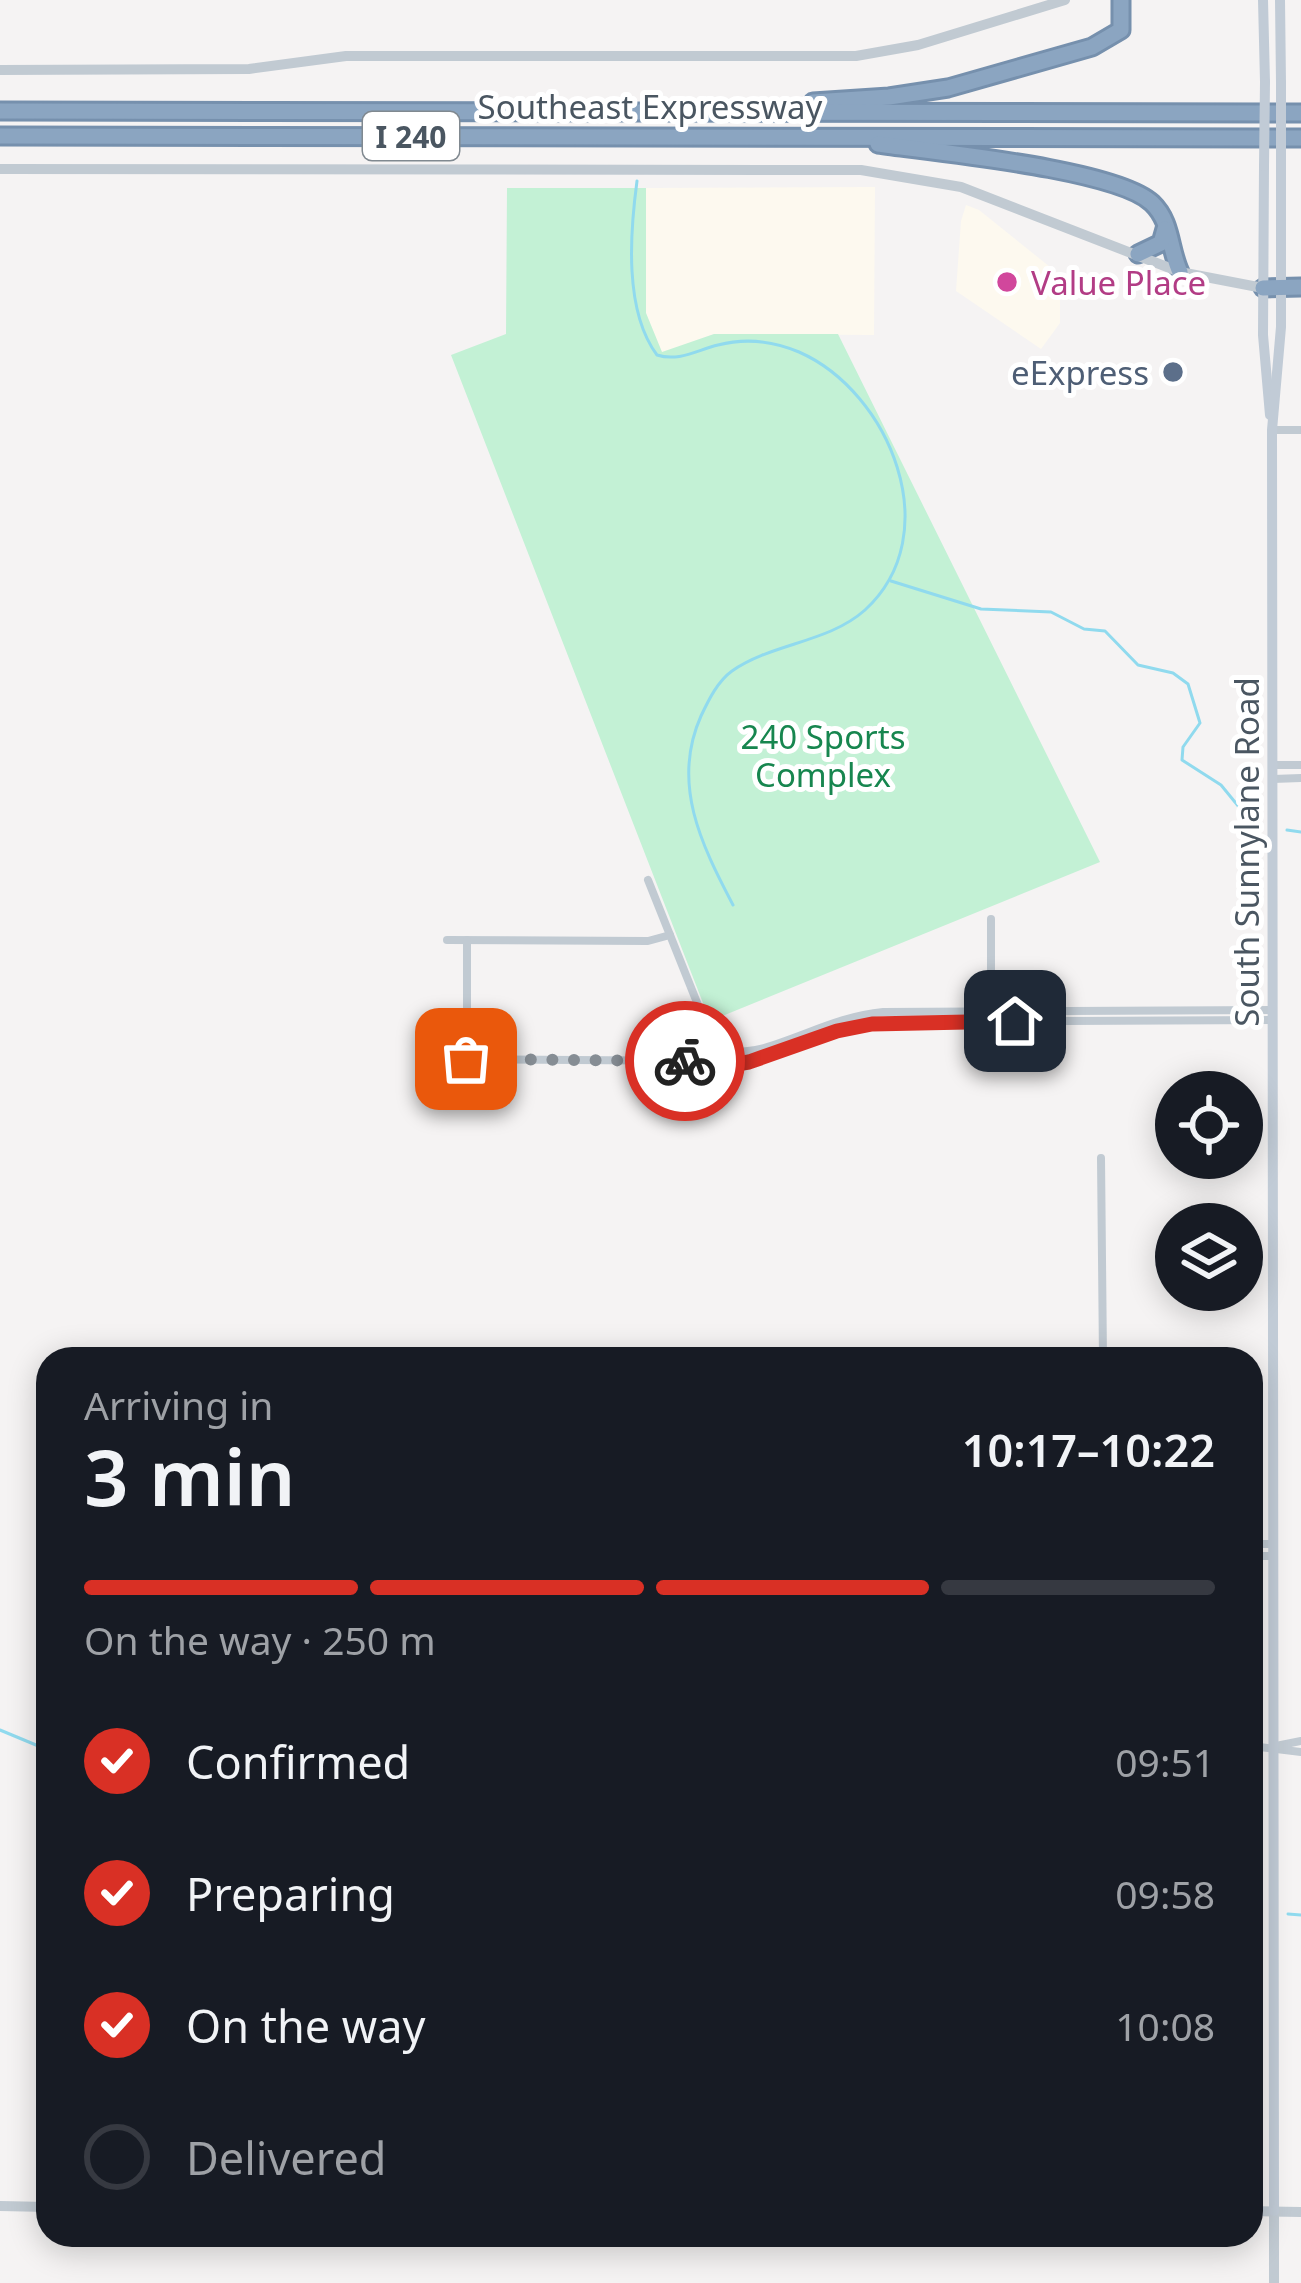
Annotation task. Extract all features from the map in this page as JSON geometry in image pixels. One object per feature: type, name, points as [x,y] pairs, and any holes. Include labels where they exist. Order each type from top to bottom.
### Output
[{"type":"highway","points":[[679,111],[889,97],[948,88],[1113,38],[1123,26],[1121,0]]},
{"type":"highway","name":"Southeast Expressway","points":[[0,111],[1301,113]]},
{"type":"highway","name":"Southeast Expressway","points":[[0,136],[1301,138]]},
{"type":"highway","points":[[822,136],[1001,161],[1123,187],[1152,203],[1165,220],[1180,272]]},
{"type":"highway","points":[[1138,254],[1163,240],[1165,220]]},
{"type":"highway","points":[[1272,288],[1301,287]]},
{"type":"main road","name":"South Sunnylane Road","points":[[1263,0],[1264,166],[1272,288]]},
{"type":"main road","name":"South Sunnylane Road","points":[[1274,2211],[1272,430],[1264,376],[1281,166],[1280,0]]},
{"type":"street","points":[[0,70],[249,69],[346,56],[856,56],[918,45],[1065,0]]},
{"type":"street","points":[[0,169],[862,170],[961,187],[1180,272],[1272,288]]},
{"type":"street","points":[[1272,430],[1301,430]]},
{"type":"street","points":[[1273,772],[1301,765]]},
{"type":"street","points":[[1273,772],[1301,778]]},
{"type":"street","points":[[648,880],[700,1010],[705,1061]]},
{"type":"street","points":[[991,919],[991,1016]]},
{"type":"street","points":[[447,940],[648,941],[670,935]]},
{"type":"street","points":[[466,1059],[467,940]]},
{"type":"street","points":[[447,1059],[705,1061],[724,1066],[749,1062],[806,1038],[909,1016],[1273,1015]]},
{"type":"street","points":[[1101,1158],[1103,1347]]},
{"type":"street","points":[[1263,1547],[1275,1550]]},
{"type":"street","points":[[1263,1553],[1275,1550]]},
{"type":"street","points":[[1263,1746],[1301,1741]]},
{"type":"street","points":[[1275,1746],[1301,1752]]},
{"type":"street","points":[[0,2206],[36,2207]]},
{"type":"street","points":[[1263,2211],[1301,2212]]},
{"type":"street","name":"South Sunnylane Road","points":[[1274,2211],[1274,2283]]},
{"type":"shaded area","points":[[875,187],[874,335],[714,334],[662,353],[646,313],[646,188]]},
{"type":"shaded area","points":[[966,205],[979,210],[1060,275],[1060,323],[1041,349],[956,291]]},
{"type":"green space","name":"240 Sports Complex","points":[[507,188],[646,188],[646,313],[662,352],[714,334],[838,334],[1100,862],[710,1021],[451,355],[506,334]]},
{"type":"waterway","points":[[637,181],[634,294],[646,337],[657,355],[680,356],[728,343],[759,342],[799,352],[831,371],[859,398],[882,431],[897,467],[905,506],[902,543],[890,579],[865,610],[834,630],[764,654],[732,671],[701,716],[689,765],[694,813],[733,905]]},
{"type":"waterway","points":[[891,581],[981,609],[1051,612],[1084,629],[1105,631],[1138,665],[1173,673],[1188,684],[1200,723],[1183,747],[1182,760],[1221,785],[1257,829]]},
{"type":"waterway","points":[[1287,830],[1301,832]]},
{"type":"waterway","points":[[0,1730],[36,1745]]},
{"type":"waterway","points":[[1288,1914],[1301,1915]]},
{"type":"way so far","points":[[466,1059],[685,1061]]},
{"type":"place","name":"Value Place","points":[[1007,282]]},
{"type":"place","name":"eExpress","points":[[1173,372]]},
{"type":"route","points":[[685,1061],[709,1061],[716,1066],[749,1062],[850,1027],[886,1022],[1015,1021]]}]
